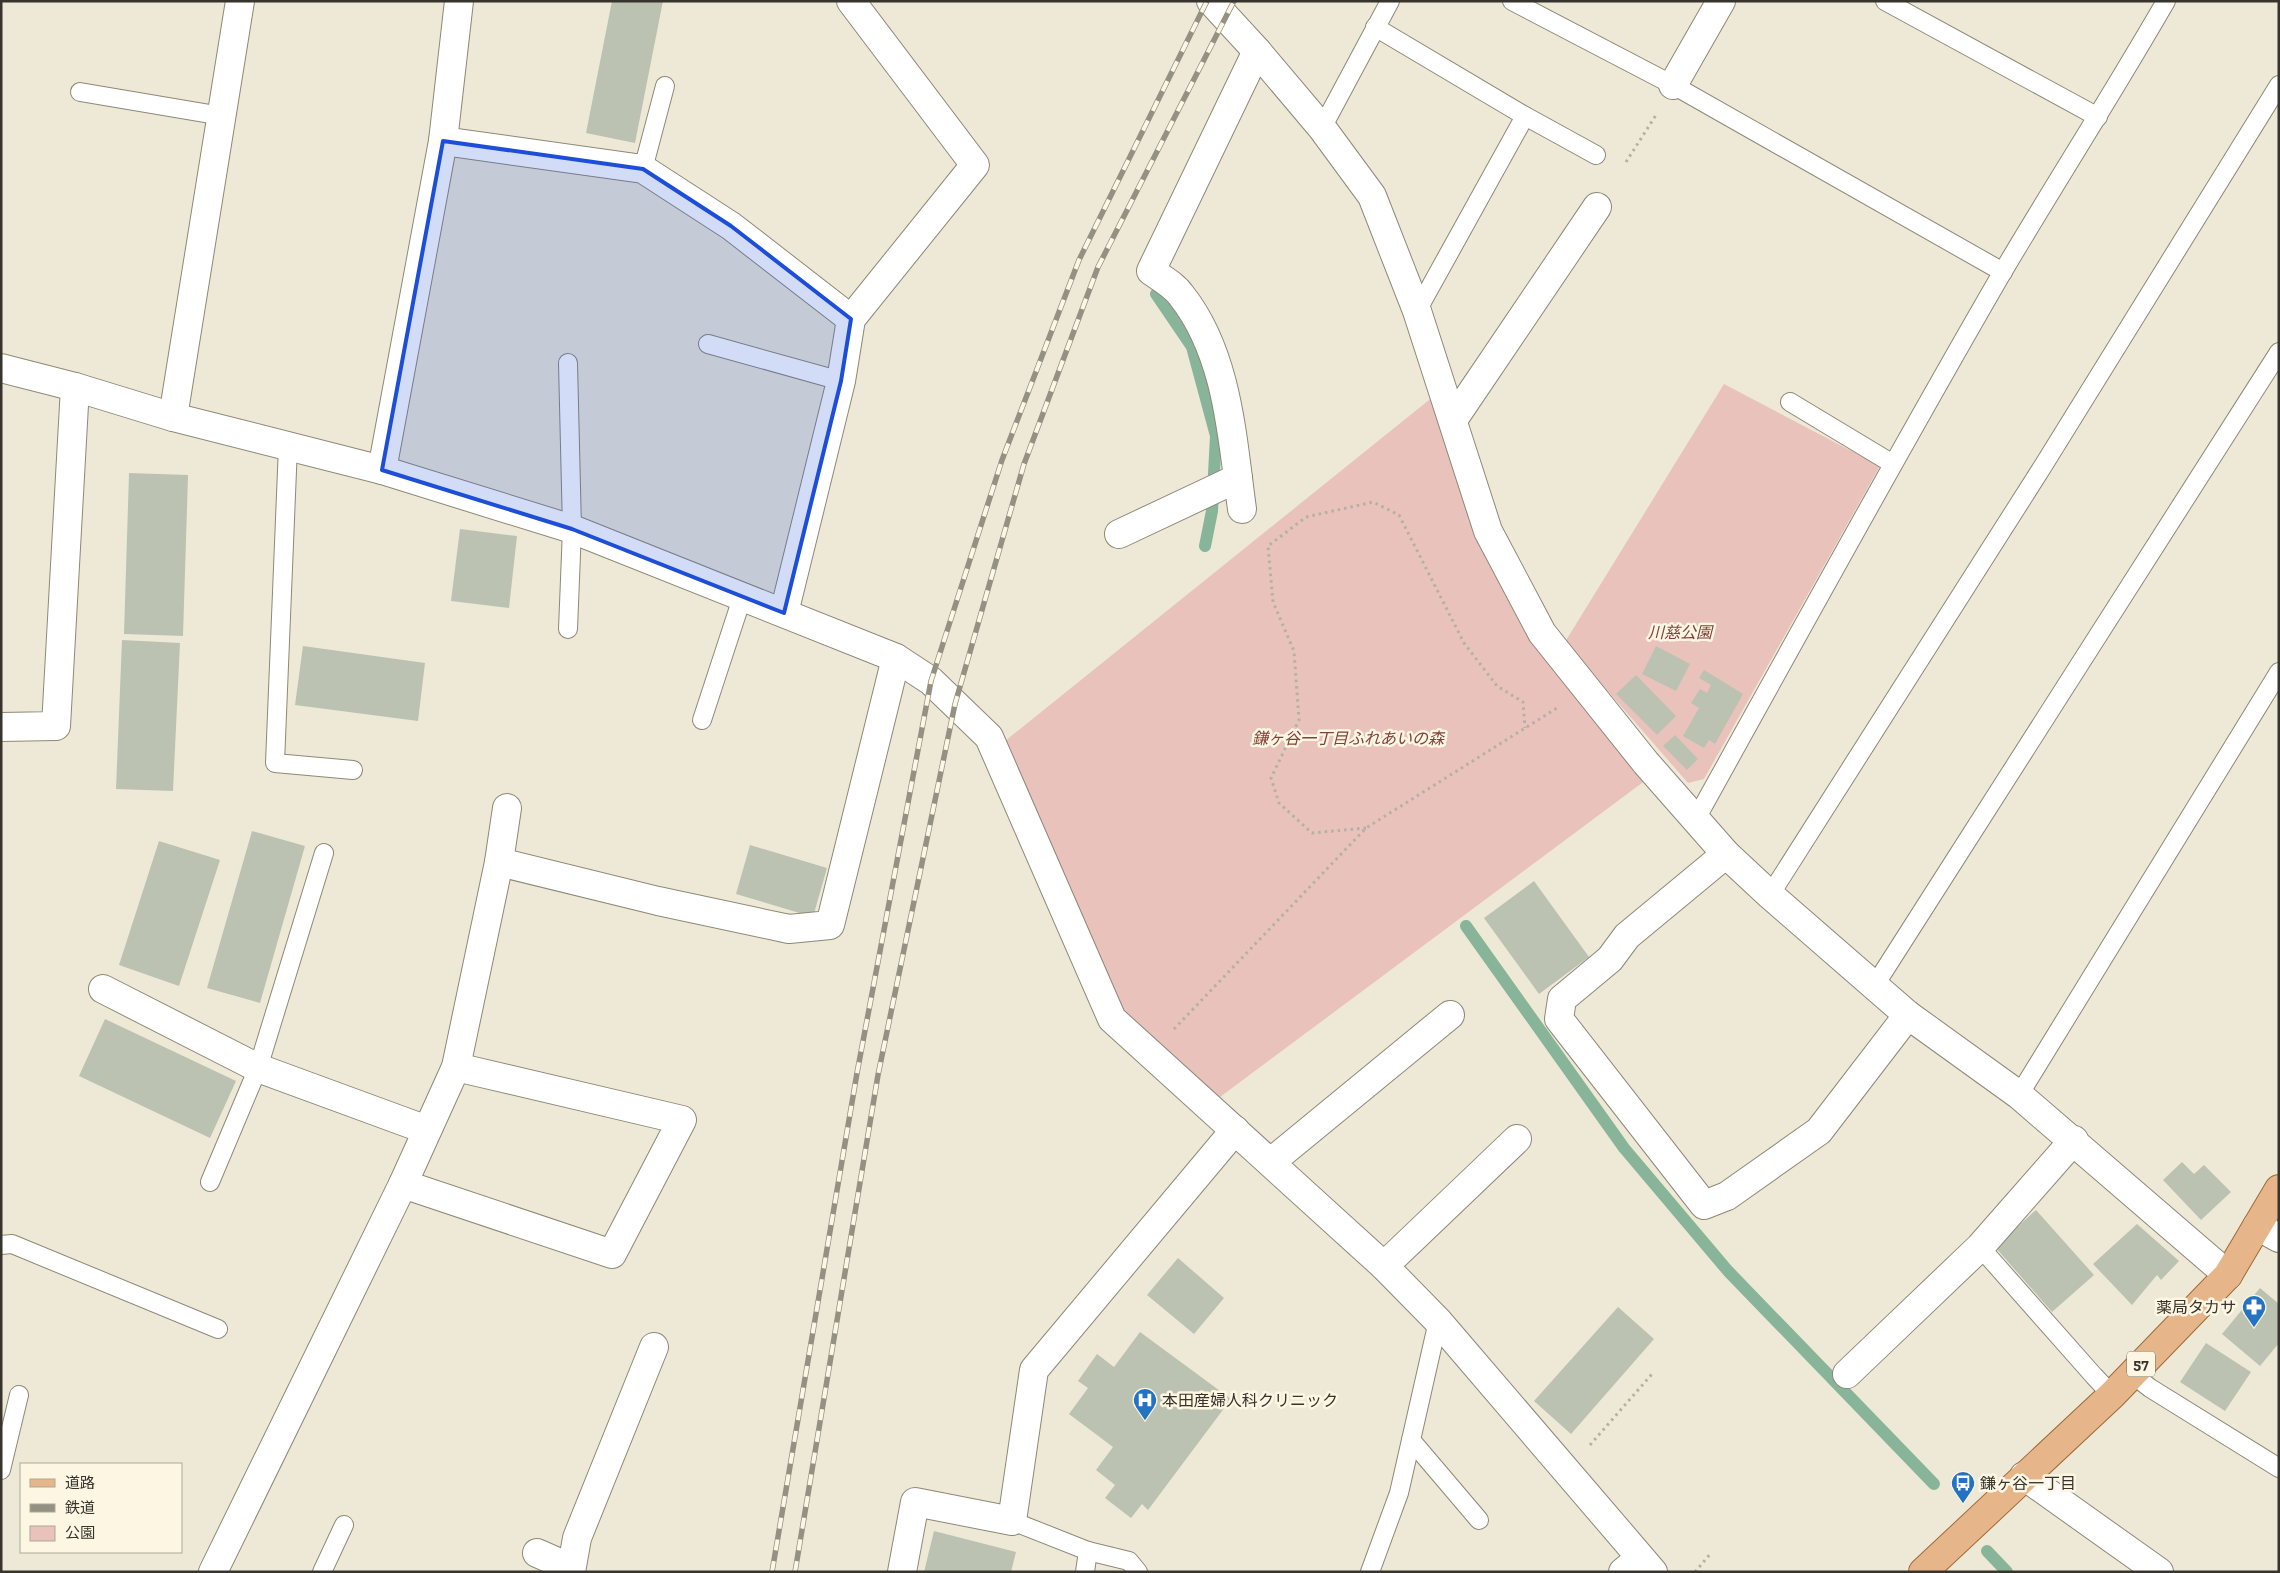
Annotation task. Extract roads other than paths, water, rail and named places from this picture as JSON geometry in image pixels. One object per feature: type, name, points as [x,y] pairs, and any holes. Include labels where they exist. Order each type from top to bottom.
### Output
[{"type":"main road","name":"57","points":[[1923,1572],[2112,1395],[2268,1232],[2279,1189]]},
{"type":"street","points":[[173,417],[240,1]]},
{"type":"street","points":[[382,470],[443,141],[459,1]]},
{"type":"street","points":[[784,613],[841,381],[852,320],[975,164],[851,1]]},
{"type":"street","points":[[1211,1],[1257,51],[1322,128],[1372,196],[1416,311],[1488,531],[1542,633],[1646,763],[1726,854],[1770,895],[1908,1014],[2019,1095],[2074,1140],[2228,1275]]},
{"type":"street","points":[[1673,85],[1720,1]]},
{"type":"street","points":[[1242,509],[1228,407],[1217,363],[1200,326],[1181,294],[1151,271],[1257,51]]},
{"type":"street","points":[[443,141],[643,170],[731,226],[852,320]]},
{"type":"street","points":[[1453,420],[1596,206]]},
{"type":"street","points":[[1,368],[75,387],[173,417],[382,470],[572,529],[896,658],[931,681],[989,737],[1112,1019],[1384,1266],[1438,1320],[1566,1472],[1638,1567]]},
{"type":"street","points":[[1,726],[56,726],[75,387]]},
{"type":"street","points":[[1119,534],[1238,478]]},
{"type":"street","points":[[500,862],[789,929],[830,925],[896,658]]},
{"type":"street","points":[[213,1572],[403,1184],[456,1067],[500,862],[507,808]]},
{"type":"street","points":[[1726,854],[1627,936],[1610,959],[1562,1000],[1559,1020],[1704,1206],[1726,1196],[1819,1131],[1908,1014]]},
{"type":"street","points":[[102,989],[258,1068],[427,1130]]},
{"type":"street","points":[[1271,1162],[1450,1015]]},
{"type":"street","points":[[403,1184],[612,1254],[682,1120],[456,1067]]},
{"type":"street","points":[[902,1572],[915,1502],[1012,1521],[1034,1370],[1235,1130]]},
{"type":"street","points":[[1384,1266],[1517,1139]]},
{"type":"street","points":[[1847,1374],[1980,1247],[2074,1140]]},
{"type":"street","points":[[537,1553],[571,1570],[577,1538],[654,1347]]},
{"type":"street","points":[[2024,1476],[2159,1572]]},
{"type":"lane","points":[[1322,128],[1390,1]]},
{"type":"lane","points":[[1512,1],[1673,85],[2003,272]]},
{"type":"lane","points":[[1885,1],[2098,117]]},
{"type":"lane","points":[[1696,819],[1893,464],[2003,272],[2098,117],[2166,1]]},
{"type":"lane","points":[[1375,27],[1525,116],[1596,155]]},
{"type":"lane","points":[[1770,895],[2043,466],[2279,85]]},
{"type":"lane","points":[[643,170],[665,86]]},
{"type":"lane","points":[[80,92],[222,116]]},
{"type":"lane","points":[[1416,311],[1525,116]]},
{"type":"lane","points":[[708,344],[841,381]]},
{"type":"lane","points":[[1875,986],[2279,352]]},
{"type":"lane","points":[[568,363],[572,529],[568,630]]},
{"type":"lane","points":[[1790,402],[1893,464]]},
{"type":"lane","points":[[288,446],[275,763],[353,770]]},
{"type":"lane","points":[[702,720],[742,598]]},
{"type":"lane","points":[[2019,1095],[2279,672]]},
{"type":"lane","points":[[210,1182],[258,1068],[324,853]]},
{"type":"lane","points":[[1,1245],[12,1244],[218,1329]]},
{"type":"lane","points":[[1980,1247],[2112,1395]]},
{"type":"lane","points":[[1370,1572],[1399,1493],[1438,1320]]},
{"type":"lane","points":[[2132,1374],[2279,1468]]},
{"type":"lane","points":[[1,1470],[19,1395]]},
{"type":"lane","points":[[1411,1440],[1479,1520]]},
{"type":"lane","points":[[1012,1521],[1088,1551],[1129,1561],[1138,1572]]},
{"type":"lane","points":[[322,1572],[344,1525]]},
{"type":"lane","points":[[1085,1572],[1088,1551]]},
{"type":"waterway","points":[[1156,294],[1192,347],[1216,436],[1212,511],[1205,546]]},
{"type":"waterway","points":[[1466,926],[1624,1148],[1728,1271],[1934,1484]]},
{"type":"waterway","points":[[1987,1551],[2007,1572]]},
{"type":"railway","points":[[772,1572],[857,1073],[931,681],[1002,460],[1079,260],[1207,1]]},
{"type":"railway","points":[[795,1572],[878,1075],[955,704],[1024,464],[1098,267],[1234,1]]},
{"type":"place","name":"薬局タカサ","points":[[2254,1328]]},
{"type":"place","name":"本田産婦人科クリニック","points":[[1145,1421]]},
{"type":"place","name":"鎌ヶ谷一丁目","points":[[1963,1504]]},
{"type":"park label","name":"川慈公園","points":[[1680,632]]},
{"type":"park label","name":"鎌ヶ谷一丁目ふれあいの森","points":[[1348,738]]}]
